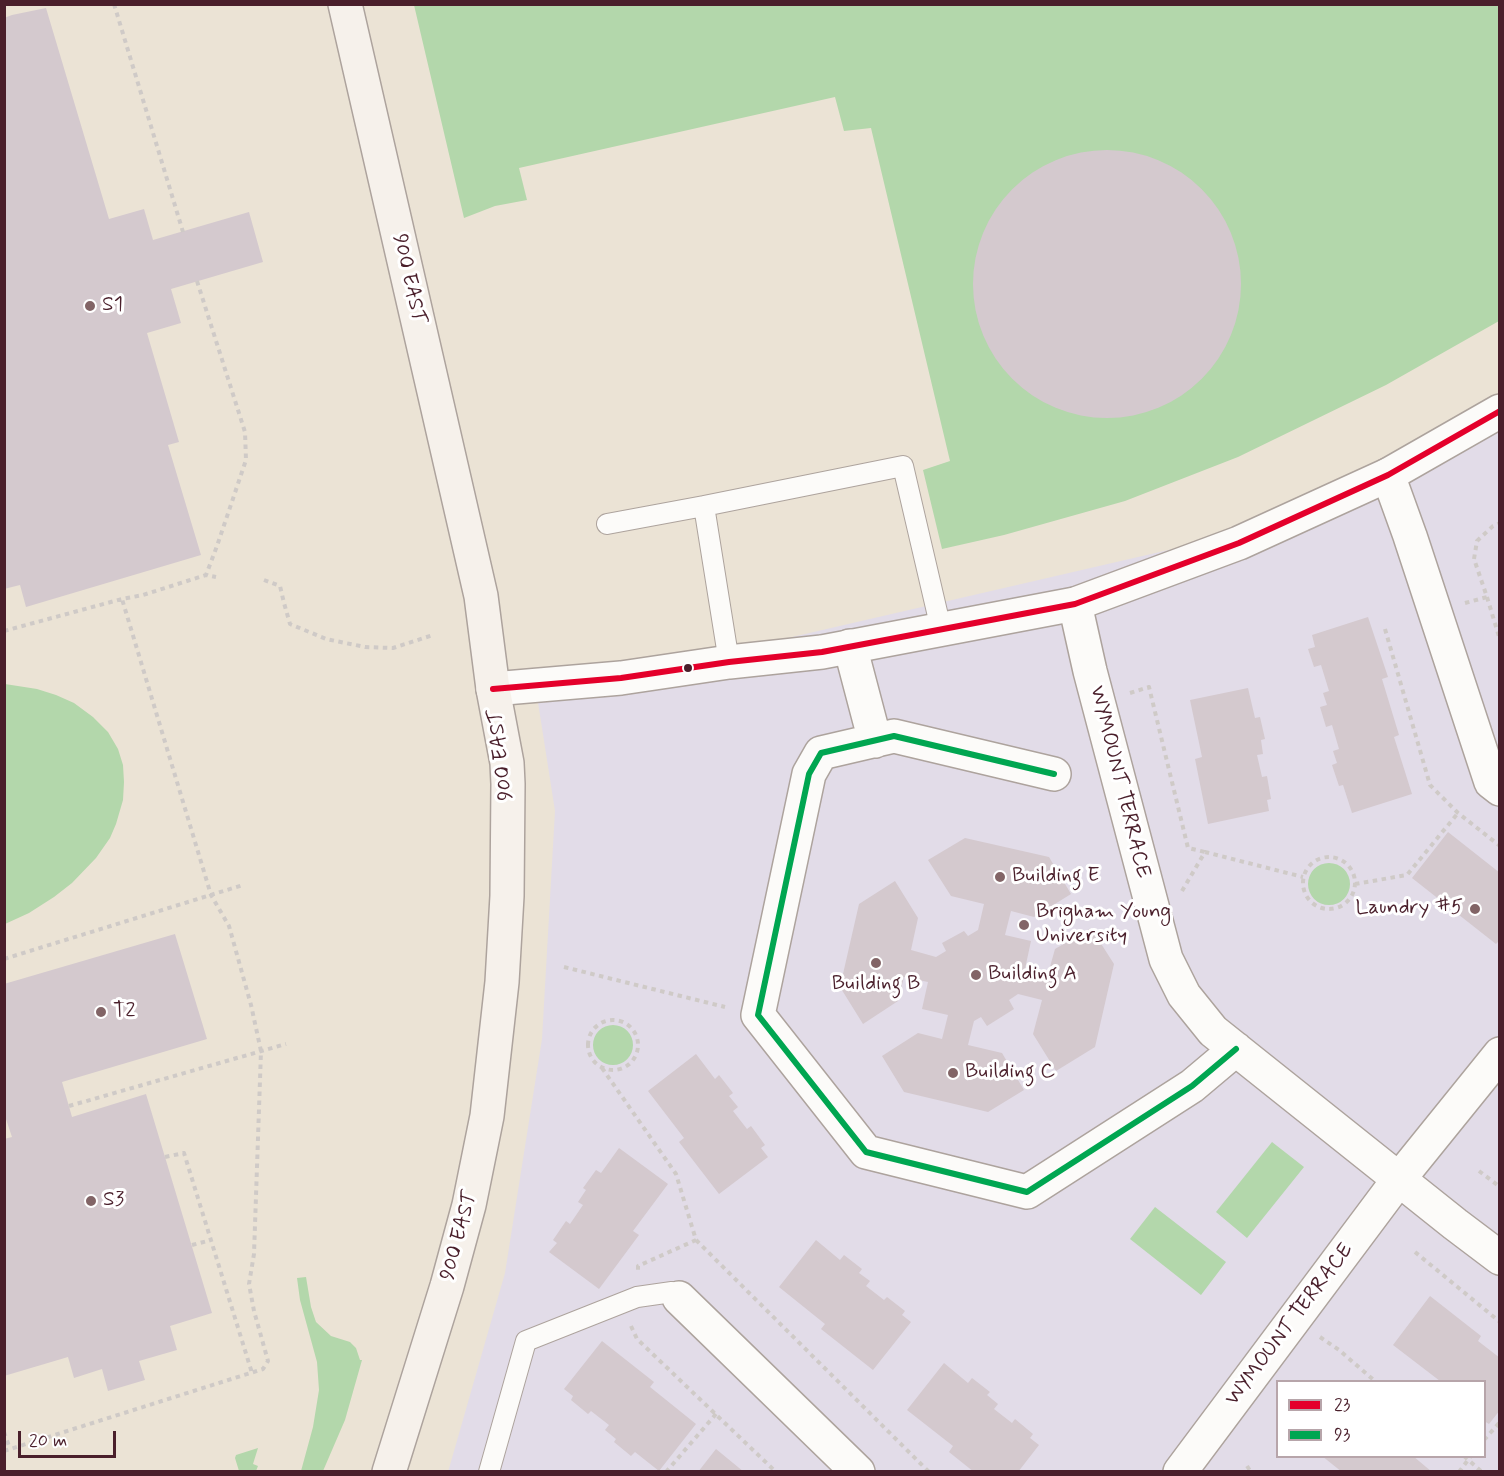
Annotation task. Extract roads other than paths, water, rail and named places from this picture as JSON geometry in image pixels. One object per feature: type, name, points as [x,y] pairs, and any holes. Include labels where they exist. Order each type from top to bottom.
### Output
[{"type":"main road","name":"900 EAST","points":[[345,4],[481,596],[493,689],[507,763],[508,784],[507,896],[502,982],[487,1116],[470,1205],[389,1472]]},
{"type":"street","points":[[493,689],[621,678],[822,651],[1075,604],[1239,543],[1388,475],[1500,411]]},
{"type":"street","points":[[1388,475],[1491,782],[1500,789]]},
{"type":"street","name":"WYMOUNT TERRACE","points":[[1075,604],[1093,682],[1166,959],[1184,995],[1213,1031],[1399,1179]]},
{"type":"street","points":[[850,646],[875,741]]},
{"type":"street","points":[[1054,774],[894,736],[821,753],[809,774],[758,1015],[866,1152],[1027,1192],[1192,1086],[1236,1049]]},
{"type":"street","name":"WYMOUNT TERRACE","points":[[1180,1472],[1399,1179],[1500,1054]]},
{"type":"street","points":[[1399,1179],[1500,1258]]},
{"type":"street","points":[[679,1298],[858,1472]]},
{"type":"lane","points":[[607,524],[903,466],[941,629]]},
{"type":"lane","points":[[704,506],[729,662]]},
{"type":"lane","points":[[489,1472],[526,1341],[629,1301],[672,1292],[679,1298]]},
{"type":"place","name":"S1","points":[[90,306]]},
{"type":"place","name":"Building E","points":[[1000,877]]},
{"type":"place","name":"Laundry #5","points":[[1475,909]]},
{"type":"place","name":"Brigham Young University","points":[[1024,925]]},
{"type":"place","name":"Building B","points":[[876,963]]},
{"type":"place","name":"Building A","points":[[976,975]]},
{"type":"place","name":"T2","points":[[101,1012]]},
{"type":"place","name":"Building C","points":[[953,1073]]},
{"type":"place","name":"S3","points":[[91,1201]]}]
